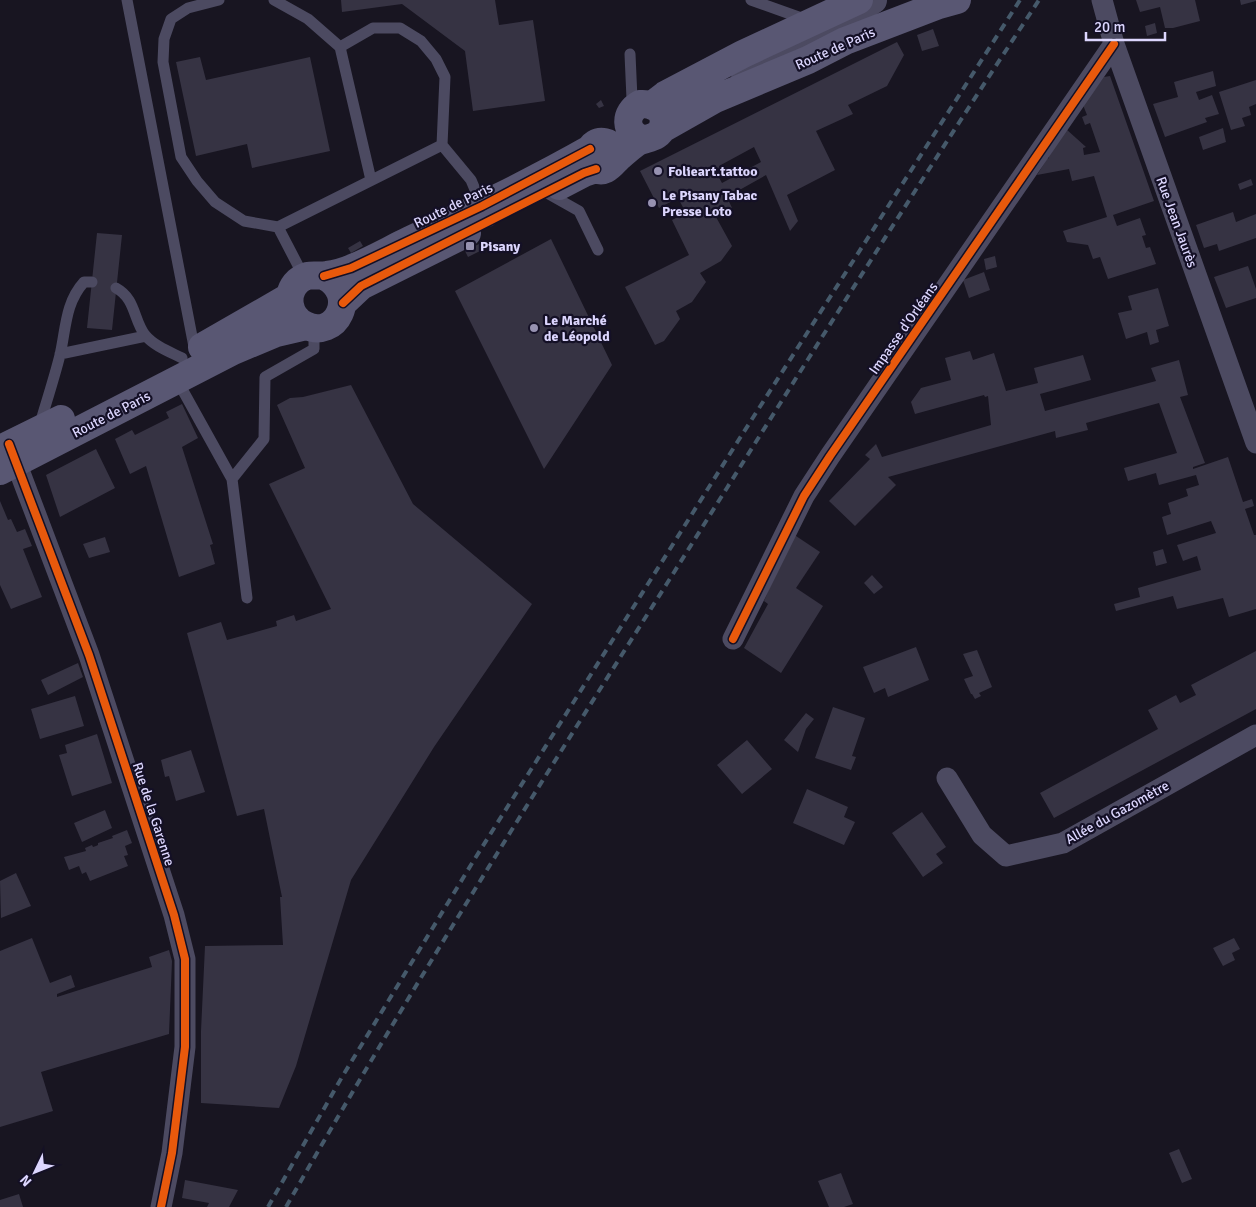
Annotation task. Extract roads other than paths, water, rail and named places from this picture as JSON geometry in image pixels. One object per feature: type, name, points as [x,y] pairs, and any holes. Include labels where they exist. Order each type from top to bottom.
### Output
[{"type":"main road","name":"Route de Paris","points":[[644,119],[665,95],[859,0]]},
{"type":"main road","name":"Route de Paris","points":[[6,457],[188,365],[306,283],[351,268],[486,213],[547,192],[584,173],[601,155],[614,127],[715,99],[808,60],[845,41],[957,0]]},
{"type":"main road","name":"Route de Paris","points":[[6,457],[38,430],[188,365],[233,351],[276,333],[310,327],[322,327],[330,324],[341,312],[343,304],[361,286],[486,213],[601,155]]},
{"type":"main road","points":[[310,327],[298,321],[292,314],[289,306],[306,283],[332,280],[338,286],[343,304]]},
{"type":"street","name":"Route de Paris","points":[[715,99],[778,57],[807,42],[873,0]]},
{"type":"street","name":"Rue Jean Jaurès","points":[[1102,0],[1114,44],[1256,443]]},
{"type":"street","name":"Impasse d'Orléans","points":[[733,639],[804,496],[1114,44]]},
{"type":"street","name":"Rue de la Garenne","points":[[6,457],[89,654],[169,899],[185,960],[185,1047],[172,1153],[161,1207]]},
{"type":"street","name":"Allée du Gazomètre","points":[[947,778],[982,835],[1006,856],[1063,843],[1256,735]]},
{"type":"lane","points":[[127,0],[188,365],[232,479],[247,598]]},
{"type":"lane","points":[[219,0],[188,8],[171,19],[164,39],[163,62],[181,157],[197,181],[215,202],[244,221],[278,227],[442,145]]},
{"type":"lane","points":[[274,0],[308,19],[340,47],[371,180]]},
{"type":"lane","points":[[751,0],[811,22]]},
{"type":"lane","points":[[340,47],[373,28],[400,28],[421,42],[436,58],[445,77],[442,145],[471,180],[486,213]]},
{"type":"lane","points":[[630,54],[632,99],[644,119]]},
{"type":"lane","points":[[547,192],[579,212],[598,250]]},
{"type":"lane","points":[[278,227],[306,283]]},
{"type":"lane","points":[[38,430],[60,354],[68,307],[77,290],[84,282],[92,282]]},
{"type":"lane","points":[[116,288],[124,292],[130,301],[142,331],[146,336],[152,342],[188,365]]},
{"type":"lane","points":[[232,479],[264,439],[265,377],[314,349],[310,327]]},
{"type":"lane","points":[[60,354],[146,336]]},
{"type":"railway","points":[[268,1207],[342,1077],[474,860],[738,441],[1020,0]]},
{"type":"railway","points":[[286,1207],[331,1128],[520,816],[851,291],[1039,0]]},
{"type":"place","name":"Folieart.tattoo","points":[[658,171]]},
{"type":"place","name":"Le Pisany Tabac Presse Loto","points":[[652,203]]},
{"type":"place","name":"Pisany","points":[[470,246]]},
{"type":"place","name":"Le Marché de Léopold","points":[[534,328]]}]
